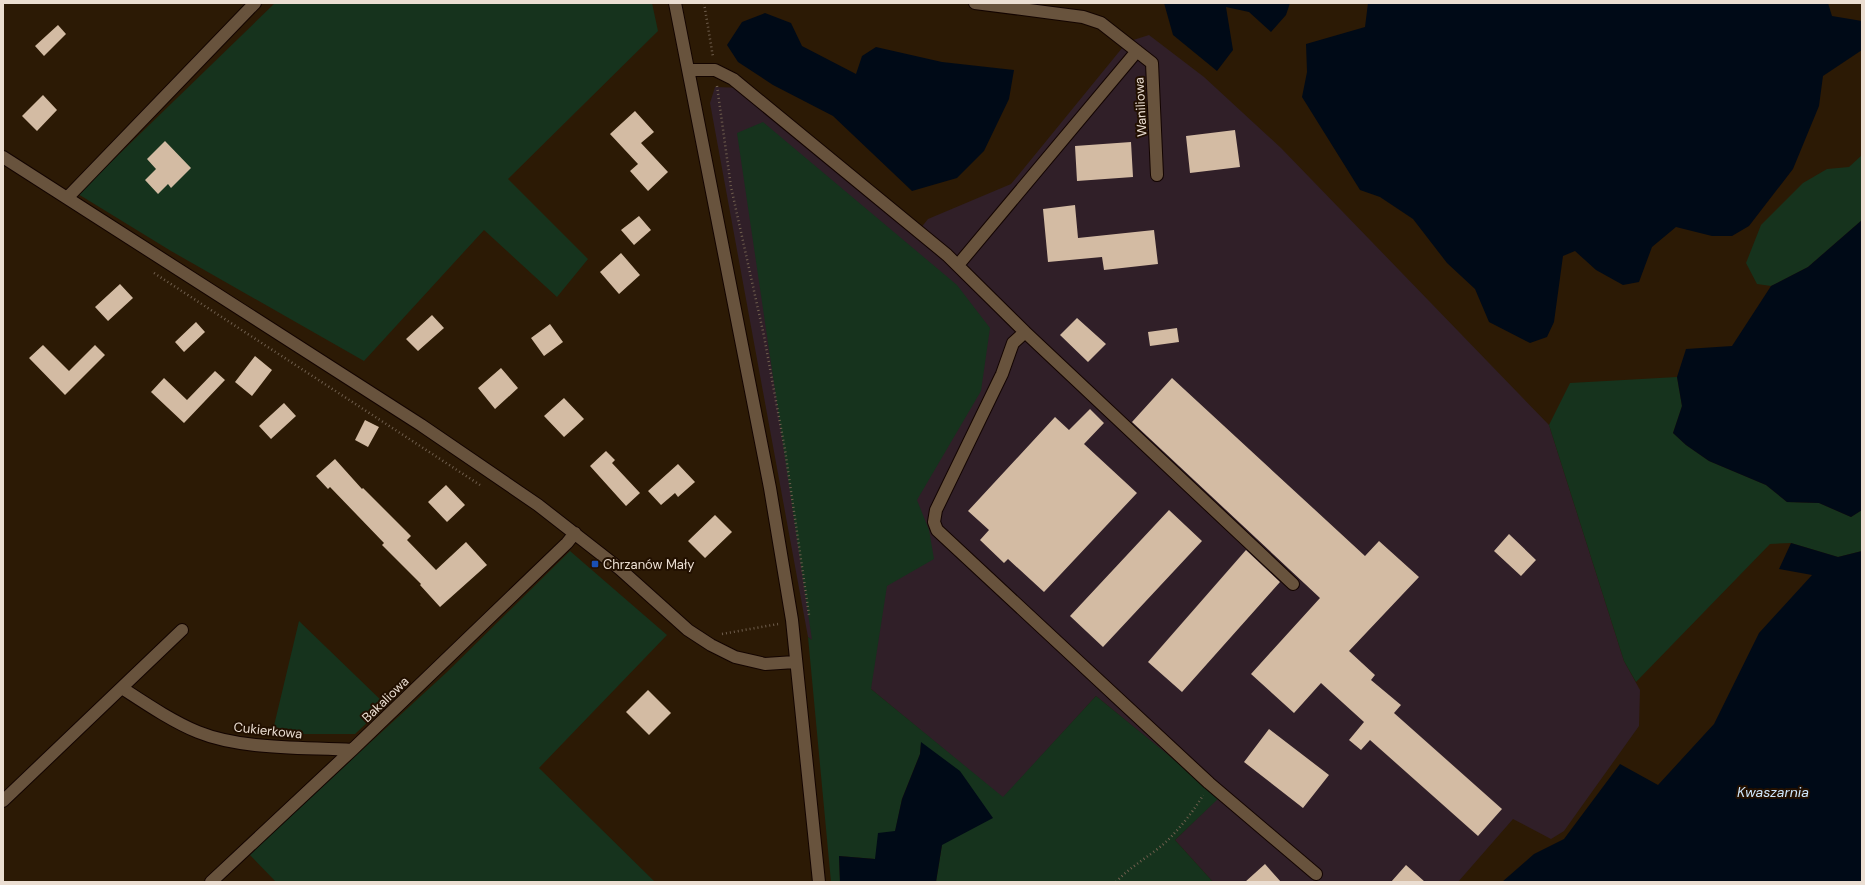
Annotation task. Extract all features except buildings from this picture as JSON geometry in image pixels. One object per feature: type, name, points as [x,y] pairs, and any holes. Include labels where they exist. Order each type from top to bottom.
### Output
[{"type":"street","points":[[67,198],[255,3]]},
{"type":"street","points":[[675,3],[770,488],[792,620],[795,662],[819,882]]},
{"type":"street","name":"Waniliowa","points":[[975,3],[1083,17],[1101,23],[1152,62],[1157,175]]},
{"type":"street","points":[[958,265],[1137,51]]},
{"type":"street","points":[[689,70],[715,70],[733,79],[958,265],[1025,332],[1293,584]]},
{"type":"street","points":[[3,157],[421,425],[538,505],[620,569],[688,630],[711,645],[735,657],[764,664],[795,662]]},
{"type":"street","points":[[1025,332],[1013,343],[1002,374],[940,500],[936,510],[934,522],[937,530],[1209,783],[1316,874]]},
{"type":"street","name":"Bakaliowa","points":[[210,882],[352,750],[561,549],[575,533]]},
{"type":"street","points":[[3,801],[182,630]]},
{"type":"street","name":"Cukierkowa","points":[[122,688],[145,703],[199,732],[212,736],[239,743],[352,750]]},
{"type":"path","points":[[704,3],[731,186],[764,336],[785,450],[809,615]]},
{"type":"path","points":[[149,269],[481,485]]},
{"type":"path","points":[[711,645],[720,634],[782,623]]},
{"type":"path","points":[[1116,882],[1126,871],[1161,846],[1197,806],[1209,783]]},
{"type":"shaded area","points":[[1149,35],[1204,77],[1281,148],[1549,425],[1624,661],[1640,690],[1639,726],[1564,831],[1551,839],[1513,819],[1458,882],[1213,882],[1175,840],[1219,797],[1096,696],[1003,798],[808,637],[710,103],[715,87],[747,88],[916,234],[928,219],[1011,184],[1127,42]]},
{"type":"green space","points":[[275,3],[652,3],[658,31],[508,179],[588,259],[557,297],[484,230],[364,361],[171,251],[78,194]]},
{"type":"green space","points":[[763,122],[957,285],[990,328],[981,391],[917,500],[929,530],[934,559],[887,586],[871,689],[1003,797],[1096,696],[1220,797],[1175,840],[1213,882],[936,882],[942,845],[921,743],[920,754],[902,799],[895,832],[875,859],[839,856],[840,882],[831,882],[808,637],[812,640],[737,133]]},
{"type":"green space","points":[[1862,155],[1862,220],[1808,267],[1771,286],[1757,284],[1746,263],[1761,225],[1803,183],[1827,169],[1849,167]]},
{"type":"green space","points":[[1677,377],[1682,406],[1673,433],[1686,445],[1709,461],[1766,485],[1787,502],[1819,503],[1851,517],[1862,510],[1862,551],[1838,557],[1791,543],[1770,544],[1636,682],[1624,661],[1549,425],[1570,383]]},
{"type":"green space","points":[[570,551],[667,635],[539,768],[655,882],[276,882],[249,854],[447,672]]},
{"type":"green space","points":[[299,621],[386,705],[355,734],[272,734]]},
{"type":"water","points":[[1164,3],[1290,3],[1286,15],[1271,32],[1249,12],[1226,7],[1233,50],[1217,71],[1173,35]]},
{"type":"water","points":[[1368,3],[1828,3],[1832,16],[1862,21],[1862,50],[1823,76],[1819,106],[1793,169],[1749,226],[1732,236],[1712,236],[1676,227],[1652,247],[1639,282],[1623,285],[1596,270],[1575,251],[1563,256],[1554,322],[1547,337],[1530,343],[1489,322],[1475,289],[1447,263],[1413,219],[1380,197],[1360,190],[1302,97],[1307,72],[1306,44],[1365,27]]},
{"type":"water","points":[[765,13],[791,23],[802,46],[856,74],[862,56],[876,47],[942,62],[1014,70],[1009,99],[984,151],[957,178],[912,191],[833,116],[773,85],[738,62],[727,45],[742,22]]},
{"type":"water","points":[[1862,220],[1862,510],[1851,517],[1819,503],[1787,502],[1766,485],[1709,461],[1686,445],[1673,433],[1682,406],[1677,377],[1686,349],[1732,346],[1771,286],[1808,267]]},
{"type":"water","name":"Kwaszarnia","points":[[1791,543],[1838,557],[1862,551],[1862,882],[1502,882],[1534,854],[1564,839],[1620,764],[1658,785],[1714,724],[1759,633],[1812,575],[1779,569]]},
{"type":"water","points":[[921,742],[960,771],[993,818],[942,845],[936,882],[840,882],[839,856],[875,859],[878,833],[895,831],[902,799],[920,754]]},
{"type":"place","name":"Chrzanów Mały","points":[[595,564]]}]
